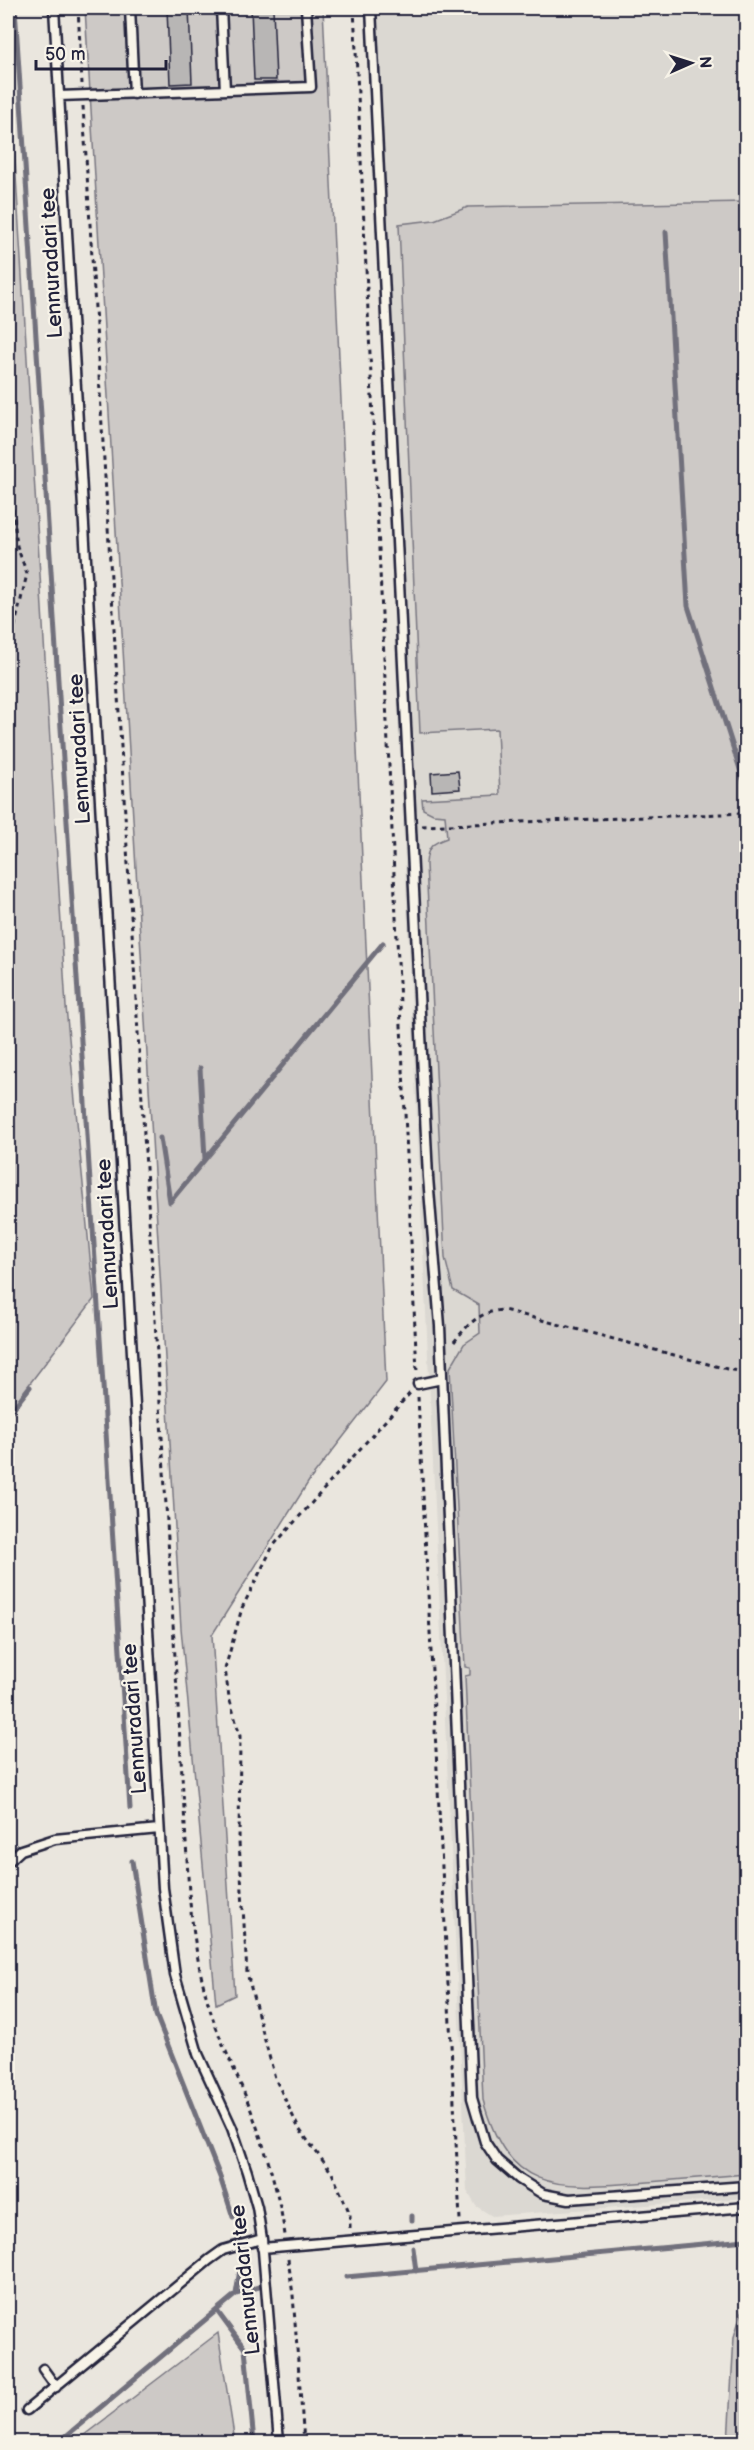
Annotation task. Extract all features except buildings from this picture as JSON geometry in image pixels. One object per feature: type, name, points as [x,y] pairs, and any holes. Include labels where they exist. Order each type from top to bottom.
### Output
[{"type":"lane","name":"Lennuradari tee","points":[[54,8],[163,1887],[176,1975],[198,2054],[232,2128],[247,2172],[262,2244],[279,2442]]},
{"type":"lane","points":[[130,8],[134,94]]},
{"type":"lane","points":[[220,8],[225,90]]},
{"type":"lane","points":[[59,96],[311,87],[306,8]]},
{"type":"lane","points":[[371,8],[428,1177],[442,1379],[472,2098],[485,2142],[497,2160],[519,2179],[543,2194],[569,2199],[747,2186]]},
{"type":"lane","points":[[418,1384],[442,1379]]},
{"type":"lane","points":[[8,1862],[21,1850],[55,1839],[159,1829]]},
{"type":"lane","points":[[27,2410],[223,2250],[262,2244],[286,2246],[351,2242],[460,2230],[747,2207]]},
{"type":"lane","points":[[43,2369],[56,2386]]},
{"type":"path","points":[[78,8],[189,1893],[196,1958],[209,2006],[228,2058],[253,2115],[280,2200],[293,2295],[304,2442]]},
{"type":"path","points":[[354,8],[460,2230]]},
{"type":"path","points":[[8,383],[10,385],[8,419]]},
{"type":"path","points":[[8,464],[17,546],[27,574],[8,655]]},
{"type":"path","points":[[411,826],[747,813]]},
{"type":"path","points":[[450,1348],[466,1326],[483,1313],[504,1310],[727,1369],[747,1372]]},
{"type":"path","points":[[351,2242],[350,2214],[332,2173],[299,2129],[275,2078],[247,1972],[239,1842],[240,1736],[229,1698],[225,1669],[242,1608],[273,1546],[418,1384]]},
{"type":"shaded area","points":[[85,8],[323,8],[386,1382],[309,1481],[212,1635],[235,1995],[216,2004],[181,1628]]},
{"type":"shaded area","points":[[365,8],[746,8],[746,2198],[492,2216],[476,2206],[467,2191]]},
{"type":"shaded area","points":[[8,43],[66,1007],[94,1299],[18,1399],[8,1417]]},
{"type":"shaded area","points":[[746,202],[746,2174],[607,2185],[558,2183],[538,2178],[521,2168],[506,2152],[493,2130],[483,2100],[465,1676],[470,1675],[470,1668],[465,1667],[450,1368],[464,1344],[480,1333],[479,1305],[453,1290],[445,1258],[426,864],[431,846],[447,838],[445,815],[433,814],[423,809],[422,799],[500,795],[497,729],[420,733],[399,224],[434,220],[468,207]]},
{"type":"shaded area","points":[[746,2298],[746,2442],[728,2442],[734,2337]]},
{"type":"shaded area","points":[[218,2333],[235,2442],[75,2442]]},
{"type":"waterway","points":[[15,8],[130,1808]]},
{"type":"waterway","points":[[666,232],[688,606],[746,788]]},
{"type":"waterway","points":[[160,1138],[170,1202],[383,943]]},
{"type":"waterway","points":[[200,1068],[205,1159]]},
{"type":"waterway","points":[[8,1415],[30,1387]]},
{"type":"waterway","points":[[132,1861],[156,2015],[220,2177],[233,2217]]},
{"type":"waterway","points":[[346,2277],[746,2240]]},
{"type":"waterway","points":[[413,2248],[416,2271]]},
{"type":"waterway","points":[[236,2294],[240,2270]]},
{"type":"waterway","points":[[59,2442],[236,2294],[262,2286]]},
{"type":"waterway","points":[[217,2311],[245,2349],[254,2442]]}]
